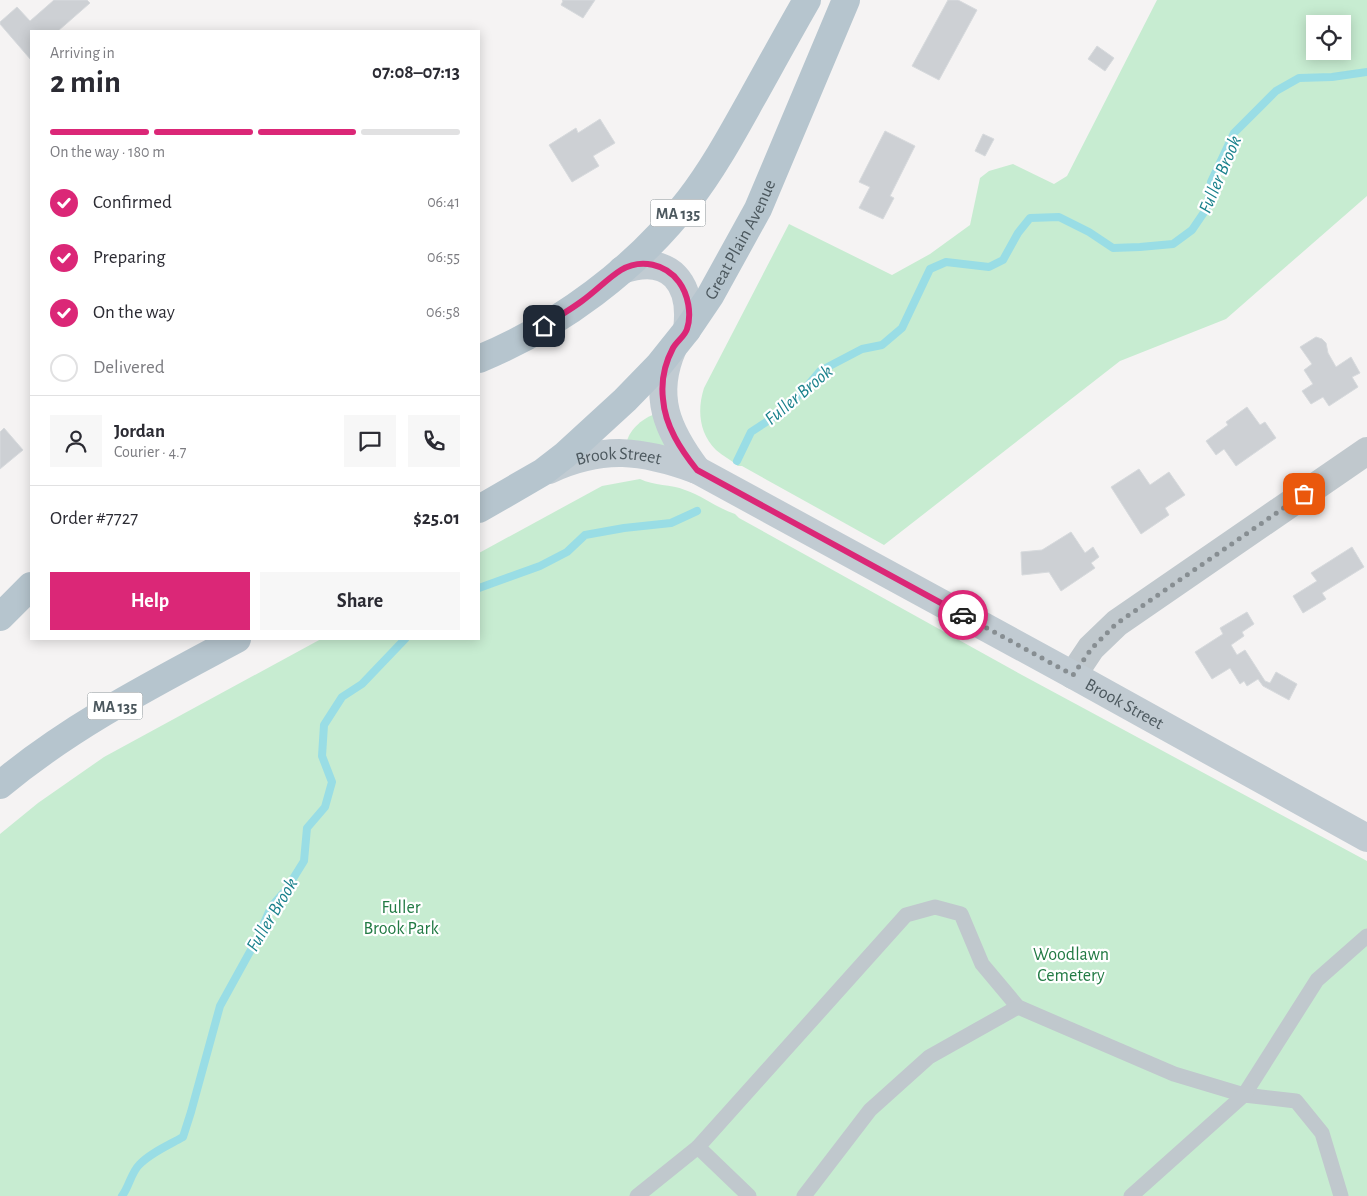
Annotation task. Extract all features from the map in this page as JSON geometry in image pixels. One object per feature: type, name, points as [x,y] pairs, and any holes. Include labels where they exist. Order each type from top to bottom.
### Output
[{"type":"main road","name":"MA 135","points":[[480,359],[544,326],[582,301],[622,270],[666,227],[690,199],[732,134],[807,0]]},
{"type":"main road","name":"Great Plain Avenue","points":[[482,505],[543,472],[565,456],[625,400],[680,339],[710,296],[758,209],[846,0]]},
{"type":"main road","points":[[0,617],[30,587]]},
{"type":"main road","name":"MA 135","points":[[0,785],[46,750],[89,721],[235,640]]},
{"type":"street","name":"Brook Street","points":[[622,270],[644,264],[665,268],[674,275],[686,294],[688,305],[680,339],[664,373],[663,400],[665,413],[678,443],[697,470]]},
{"type":"street","points":[[1073,675],[1092,648],[1116,624],[1367,451]]},
{"type":"street","name":"Brook Street","points":[[543,472],[592,454],[610,452],[644,455],[697,470],[1367,838]]},
{"type":"lane","points":[[637,1196],[698,1147],[906,915],[935,907],[961,914],[982,964],[1018,1006],[1174,1074],[1244,1095],[1296,1101],[1322,1133],[1341,1196]]},
{"type":"lane","points":[[1131,1196],[1244,1095],[1317,980],[1367,936]]},
{"type":"lane","points":[[804,1196],[870,1110],[929,1057],[1018,1006]]},
{"type":"lane","points":[[698,1147],[749,1196]]},
{"type":"green space","points":[[1157,0],[1367,0],[1367,196],[1226,319],[1120,361],[884,545],[742,466],[738,466],[716,450],[710,443],[703,429],[700,413],[704,388],[789,224],[892,275],[930,254],[970,225],[980,178],[989,171],[1013,164],[1054,184],[1067,176]]},
{"type":"green space","points":[[656,414],[673,451],[627,441],[631,432],[638,424]]},
{"type":"green space","name":"Fuller Brook Park","points":[[640,479],[698,495],[1022,675],[1367,861],[1367,1196],[0,1196],[0,834],[38,803],[104,757],[319,640],[480,640],[480,552],[602,486]]},
{"type":"building","points":[[54,0],[87,0],[90,3],[59,30],[30,30],[30,59],[0,22],[17,7],[30,21]]},
{"type":"building","points":[[562,0],[595,0],[583,18],[561,5]]},
{"type":"building","points":[[948,0],[958,0],[977,10],[939,80],[912,66]]},
{"type":"building","points":[[1097,46],[1114,58],[1105,71],[1088,59]]},
{"type":"building","points":[[600,119],[615,143],[593,156],[599,166],[572,182],[549,145],[576,128],[578,133]]},
{"type":"building","points":[[885,131],[915,146],[890,196],[894,198],[883,219],[859,208],[870,187],[859,182]]},
{"type":"building","points":[[983,134],[994,139],[985,156],[975,151]]},
{"type":"building","points":[[1316,337],[1326,343],[1328,353],[1336,367],[1351,357],[1360,373],[1352,377],[1358,387],[1329,406],[1323,397],[1311,404],[1302,391],[1313,384],[1304,370],[1312,364],[1300,347]]},
{"type":"building","points":[[1247,407],[1260,425],[1265,422],[1276,438],[1236,466],[1224,449],[1216,455],[1206,441],[1228,425],[1226,422]]},
{"type":"building","points":[[4,428],[23,450],[0,469],[0,432]]},
{"type":"building","points":[[1139,469],[1150,485],[1169,472],[1185,495],[1165,508],[1169,515],[1141,534],[1111,487]]},
{"type":"building","points":[[1071,532],[1085,553],[1093,547],[1099,557],[1091,563],[1095,568],[1061,591],[1049,572],[1022,575],[1021,552],[1042,550]]},
{"type":"building","points":[[1352,547],[1364,567],[1322,593],[1326,599],[1303,613],[1293,596],[1317,581],[1311,573]]},
{"type":"building","points":[[1247,612],[1254,624],[1242,632],[1244,636],[1231,645],[1237,655],[1245,650],[1265,681],[1270,683],[1276,672],[1297,684],[1289,700],[1263,686],[1258,679],[1247,686],[1244,681],[1240,684],[1230,668],[1212,679],[1195,652],[1223,634],[1220,628]]},
{"type":"waterway","name":"Fuller Brook","points":[[737,461],[751,432],[780,413],[820,371],[862,349],[882,345],[902,328],[930,269],[946,262],[989,267],[1003,260],[1018,233],[1030,218],[1059,217],[1089,232],[1113,248],[1173,244],[1192,230],[1207,208],[1211,182],[1234,133],[1276,91],[1299,78],[1332,77],[1367,72]]},
{"type":"waterway","name":"Fuller Brook","points":[[480,588],[540,566],[567,552],[585,535],[624,528],[671,523],[697,511]]},
{"type":"waterway","name":"Fuller Brook","points":[[122,1196],[134,1172],[143,1161],[183,1137],[220,1006],[257,939],[271,907],[286,890],[304,861],[307,828],[325,807],[332,782],[322,756],[324,725],[342,697],[362,684],[404,640]]},
{"type":"way so far","points":[[963,615],[1073,675],[1081,661],[1116,624],[1304,494]]},
{"type":"route","points":[[544,326],[582,301],[622,270],[634,265],[644,264],[665,268],[674,275],[686,294],[688,318],[687,330],[667,361],[664,373],[663,400],[665,413],[678,443],[697,470],[963,615]]},
{"type":"park label","name":"Woodlawn Cemetery","points":[[1071,964]]}]
